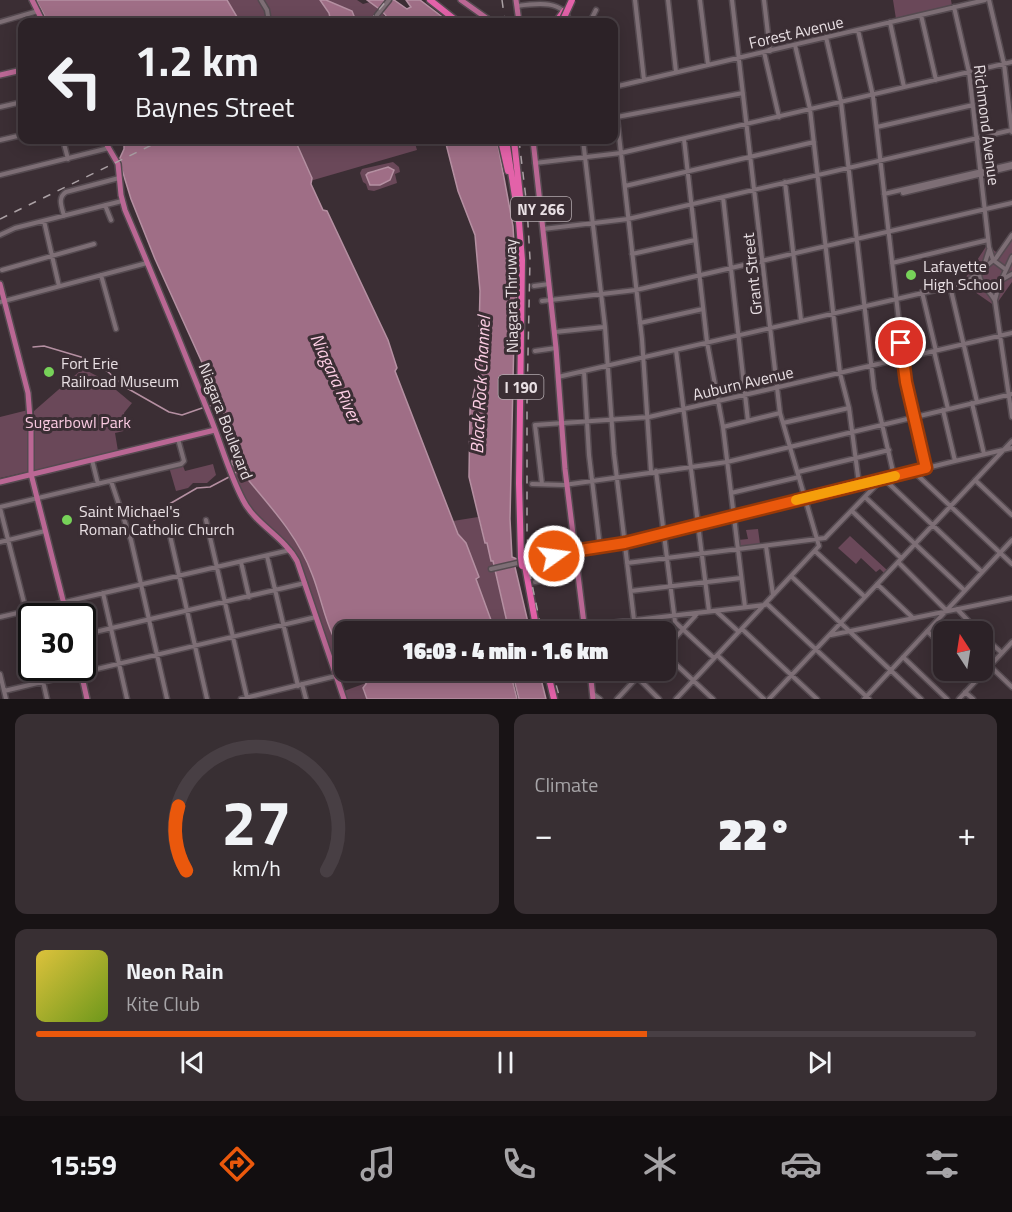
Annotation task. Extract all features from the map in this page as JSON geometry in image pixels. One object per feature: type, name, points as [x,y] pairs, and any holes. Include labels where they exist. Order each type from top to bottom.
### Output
[{"type":"highway","points":[[425,0],[450,18]]},
{"type":"highway","points":[[430,0],[451,18]]},
{"type":"highway","points":[[561,18],[571,0]]},
{"type":"highway","points":[[502,144],[520,215]]},
{"type":"highway","name":"Niagara Thruway","points":[[511,144],[526,256],[522,562],[534,621]]},
{"type":"highway","points":[[512,144],[515,152],[520,215]]},
{"type":"highway","points":[[548,681],[552,699]]},
{"type":"main road","points":[[32,0],[41,18]]},
{"type":"main road","points":[[462,0],[487,18]]},
{"type":"main road","points":[[517,3],[519,18]]},
{"type":"main road","points":[[0,75],[18,71]]},
{"type":"main road","name":"Niagara Boulevard","points":[[107,144],[118,164],[122,201],[215,430],[225,463],[243,501],[290,550],[297,561],[334,670]]},
{"type":"main road","name":"NY 266","points":[[533,144],[555,332],[567,484],[584,621]]},
{"type":"main road","points":[[0,284],[2,301],[29,396],[32,474],[64,603]]},
{"type":"main road","points":[[0,482],[215,430]]},
{"type":"main road","points":[[83,681],[87,699]]},
{"type":"main road","name":"Niagara Boulevard","points":[[338,681],[344,699]]},
{"type":"main road","points":[[591,681],[593,697]]},
{"type":"street","points":[[261,0],[268,18]]},
{"type":"street","points":[[376,18],[389,0]]},
{"type":"street","points":[[636,0],[644,80]]},
{"type":"street","points":[[668,0],[676,72]]},
{"type":"street","points":[[700,0],[708,65]]},
{"type":"street","name":"Grant Street","points":[[732,0],[780,413],[818,540]]},
{"type":"street","points":[[764,0],[770,51]]},
{"type":"street","points":[[543,229],[628,219],[1012,131],[1004,64],[987,0]]},
{"type":"street","name":"Forest Avenue","points":[[618,88],[676,72],[987,0]]},
{"type":"street","points":[[517,3],[556,4],[564,10],[569,18]]},
{"type":"street","name":"Richmond Avenue","points":[[954,7],[969,72],[981,173],[989,247],[989,255],[983,267]]},
{"type":"street","points":[[592,18],[596,10]]},
{"type":"street","points":[[0,22],[38,11]]},
{"type":"street","points":[[921,15],[936,80]]},
{"type":"street","points":[[890,22],[904,87]]},
{"type":"street","points":[[858,30],[873,95],[903,358],[926,468]]},
{"type":"street","points":[[826,37],[841,102],[871,365],[894,476]]},
{"type":"street","points":[[795,45],[810,109],[840,373],[849,408],[859,484]]},
{"type":"street","points":[[764,52],[778,117]]},
{"type":"street","points":[[535,163],[621,153],[1012,62]]},
{"type":"street","points":[[618,117],[743,93]]},
{"type":"street","points":[[0,107],[18,103]]},
{"type":"street","points":[[877,127],[973,105]]},
{"type":"street","points":[[618,126],[640,323],[653,472],[675,622],[764,699]]},
{"type":"street","points":[[0,140],[18,136]]},
{"type":"street","points":[[684,139],[707,342],[723,427],[745,607]]},
{"type":"street","points":[[625,186],[814,142]]},
{"type":"street","points":[[64,144],[68,159]]},
{"type":"street","points":[[583,144],[605,327],[617,477],[634,620]]},
{"type":"street","points":[[0,175],[110,148]]},
{"type":"street","points":[[884,196],[1012,165]]},
{"type":"street","points":[[64,216],[60,199],[66,192],[119,178]]},
{"type":"street","points":[[785,183],[801,320]]},
{"type":"street","points":[[723,197],[748,421]]},
{"type":"street","points":[[0,235],[15,228],[122,201]]},
{"type":"street","points":[[542,301],[636,290],[1012,203]]},
{"type":"street","points":[[105,205],[111,220]]},
{"type":"street","points":[[44,221],[58,286]]},
{"type":"street","points":[[966,283],[993,260],[1012,235]]},
{"type":"street","points":[[632,254],[695,240]]},
{"type":"street","points":[[892,263],[988,240]]},
{"type":"street","points":[[2,270],[94,244]]},
{"type":"street","name":"Richmond Avenue","points":[[989,247],[993,260]]},
{"type":"street","points":[[1012,257],[1005,269],[995,301],[1012,417]]},
{"type":"street","points":[[993,260],[1012,272],[1002,280]]},
{"type":"street","points":[[2,301],[148,263]]},
{"type":"street","points":[[979,273],[981,284]]},
{"type":"street","points":[[102,275],[116,328]]},
{"type":"street","points":[[558,377],[966,283],[981,284],[987,288],[995,301]]},
{"type":"street","points":[[534,286],[549,284]]},
{"type":"street","points":[[987,288],[999,285]]},
{"type":"street","points":[[951,286],[984,454]]},
{"type":"street","points":[[922,292],[955,460]]},
{"type":"street","points":[[640,323],[703,309]]},
{"type":"street","points":[[555,332],[605,327]]},
{"type":"street","name":"Auburn Avenue","points":[[542,484],[535,424],[647,417],[1012,333]]},
{"type":"street","points":[[535,351],[556,348]]},
{"type":"street","points":[[676,350],[709,611]]},
{"type":"street","points":[[584,371],[592,480],[600,547]]},
{"type":"street","points":[[532,484],[567,484],[727,462],[1010,394]]},
{"type":"street","points":[[783,423],[849,408]]},
{"type":"street","points":[[723,427],[780,413]]},
{"type":"street","points":[[24,603],[0,508],[173,466],[184,461],[178,438]]},
{"type":"street","points":[[493,568],[575,550],[625,543],[984,454],[1012,445]]},
{"type":"street","points":[[769,699],[1003,449]]},
{"type":"street","points":[[798,472],[888,450]]},
{"type":"street","points":[[92,460],[97,484]]},
{"type":"street","points":[[913,471],[1012,564]]},
{"type":"street","points":[[731,494],[799,477]]},
{"type":"street","points":[[627,563],[818,540],[827,537],[883,478]]},
{"type":"street","points":[[883,478],[982,572]]},
{"type":"street","points":[[975,480],[1012,515]]},
{"type":"street","points":[[111,481],[127,527],[167,699]]},
{"type":"street","points":[[865,497],[964,590]]},
{"type":"street","points":[[852,511],[946,608],[946,611]]},
{"type":"street","points":[[206,520],[244,698],[265,696],[334,676]]},
{"type":"street","points":[[0,542],[46,531]]},
{"type":"street","points":[[169,531],[207,699]]},
{"type":"street","points":[[676,699],[815,551],[819,546],[818,540]]},
{"type":"street","points":[[766,604],[866,698],[1012,540]]},
{"type":"street","points":[[766,546],[773,596]]},
{"type":"street","points":[[64,603],[290,550]]},
{"type":"street","points":[[815,551],[865,597]]},
{"type":"street","points":[[554,554],[558,577]]},
{"type":"street","points":[[267,556],[300,685],[306,699]]},
{"type":"street","points":[[241,562],[249,597]]},
{"type":"street","points":[[536,582],[578,573]]},
{"type":"street","points":[[791,576],[921,699]]},
{"type":"street","points":[[631,591],[741,578]]},
{"type":"street","points":[[96,632],[305,583]]},
{"type":"street","points":[[877,584],[913,618]]},
{"type":"street","points":[[103,593],[127,699]]},
{"type":"street","points":[[829,636],[1012,598]]},
{"type":"street","points":[[629,621],[766,604]]},
{"type":"street","points":[[957,609],[969,621]]},
{"type":"street","points":[[715,610],[817,699]]},
{"type":"street","points":[[676,637],[699,612]]},
{"type":"street","points":[[0,617],[18,613]]},
{"type":"street","points":[[96,667],[316,617]]},
{"type":"street","points":[[927,631],[933,637]]},
{"type":"street","points":[[993,663],[1012,642]]},
{"type":"street","points":[[993,644],[1002,653]]},
{"type":"street","points":[[903,657],[947,699]]},
{"type":"street","points":[[676,665],[713,699]]},
{"type":"street","points":[[993,669],[1012,687]]},
{"type":"street","points":[[0,674],[6,699]]},
{"type":"street","points":[[4,691],[46,681]]},
{"type":"street","points":[[617,699],[633,681]]},
{"type":"street","points":[[641,681],[660,699]]},
{"type":"street","points":[[958,699],[975,681]]},
{"type":"street","points":[[43,682],[47,699]]},
{"type":"street","points":[[965,692],[973,699]]},
{"type":"street","points":[[593,697],[600,699]]},
{"type":"green space","points":[[227,0],[357,0],[363,4],[370,2],[383,11],[384,18],[238,18]]},
{"type":"green space","points":[[893,0],[951,0],[952,6],[896,19]]},
{"type":"green space","points":[[297,144],[415,144],[417,150],[310,181],[312,177]]},
{"type":"green space","points":[[393,162],[399,167],[400,172],[395,174],[397,183],[374,191],[368,190],[363,182],[360,173],[362,169]],"holes":[[[388,167],[393,169],[390,180],[379,185],[370,185],[367,176],[372,171]]]},
{"type":"green space","points":[[1012,239],[1012,253],[1008,260],[1012,263],[1012,282],[995,306],[962,283],[987,245],[1000,255]]},
{"type":"green space","name":"Sugarbowl Park","points":[[81,370],[100,378],[132,403],[124,413],[128,430],[115,433],[118,451],[34,471],[34,411]]},
{"type":"green space","points":[[28,410],[27,472],[0,478],[0,417]]},
{"type":"green space","points":[[180,464],[185,471],[213,464],[216,475],[207,483],[193,483],[188,488],[176,491],[169,467]]},
{"type":"green space","points":[[232,464],[240,470],[274,512],[305,557],[331,633],[334,636],[334,666],[296,554],[248,506],[228,465]]},
{"type":"green space","points":[[478,517],[491,561],[493,561],[507,621],[491,621],[475,579],[479,577],[466,543],[458,534],[453,521]]},
{"type":"green space","points":[[758,529],[760,544],[739,547],[738,540],[748,539],[746,530]]},
{"type":"green space","points":[[850,536],[887,570],[884,573],[880,569],[876,572],[861,558],[856,564],[838,548]]},
{"type":"green space","points":[[366,683],[363,690],[367,699],[346,699],[344,691]]},
{"type":"water","points":[[36,0],[227,0],[238,18],[46,18]]},
{"type":"water","points":[[320,0],[326,0],[352,11],[354,16],[353,18],[330,18]]},
{"type":"water","points":[[367,0],[394,0],[407,9],[411,7],[406,0],[420,0],[444,18],[388,18]]},
{"type":"water","name":"Niagara River","points":[[124,144],[297,144],[323,210],[327,211],[388,340],[397,368],[395,371],[458,534],[466,543],[479,577],[476,579],[491,621],[334,621],[333,636],[312,574],[290,532],[240,470],[232,464],[239,449],[155,259],[131,199],[119,160]]},
{"type":"water","name":"Black Rock Channel","points":[[446,144],[498,144],[513,226],[517,297],[514,335],[510,519],[512,557],[517,559],[515,567],[528,621],[507,621],[493,561],[491,561],[487,543],[485,543],[469,477],[470,410],[478,374],[480,291],[475,235],[458,191]]},
{"type":"water","points":[[388,167],[394,170],[390,180],[380,185],[370,185],[366,175],[368,173]]},
{"type":"water","points":[[366,681],[512,681],[517,699],[367,699],[363,688]]},
{"type":"water","points":[[514,681],[542,681],[546,699],[519,699]]},
{"type":"waterway","points":[[33,347],[44,346],[81,357],[107,371],[125,387],[169,412],[182,415],[205,407]]},
{"type":"waterway","points":[[209,406],[216,404]]},
{"type":"waterway","points":[[233,474],[240,470]]},
{"type":"waterway","points":[[136,536],[149,527],[166,506],[197,488],[210,487],[229,477]]},
{"type":"railway","points":[[372,18],[387,0]]},
{"type":"railway","points":[[502,0],[504,18]]},
{"type":"railway","points":[[0,219],[154,144]]},
{"type":"railway","points":[[519,144],[530,259],[527,534],[530,575],[540,621]]},
{"type":"railway","points":[[555,681],[560,699]]},
{"type":"slow traffic","points":[[796,500],[895,476]]},
{"type":"place","name":"Lafayette High School","points":[[911,275]]},
{"type":"place","name":"Fort Erie Railroad Museum","points":[[49,372]]},
{"type":"place","name":"Saint Michael's Roman Catholic Church","points":[[67,520]]},
{"type":"route","points":[[554,556],[554,554],[570,551],[625,543],[926,468],[906,382],[901,343]]}]
